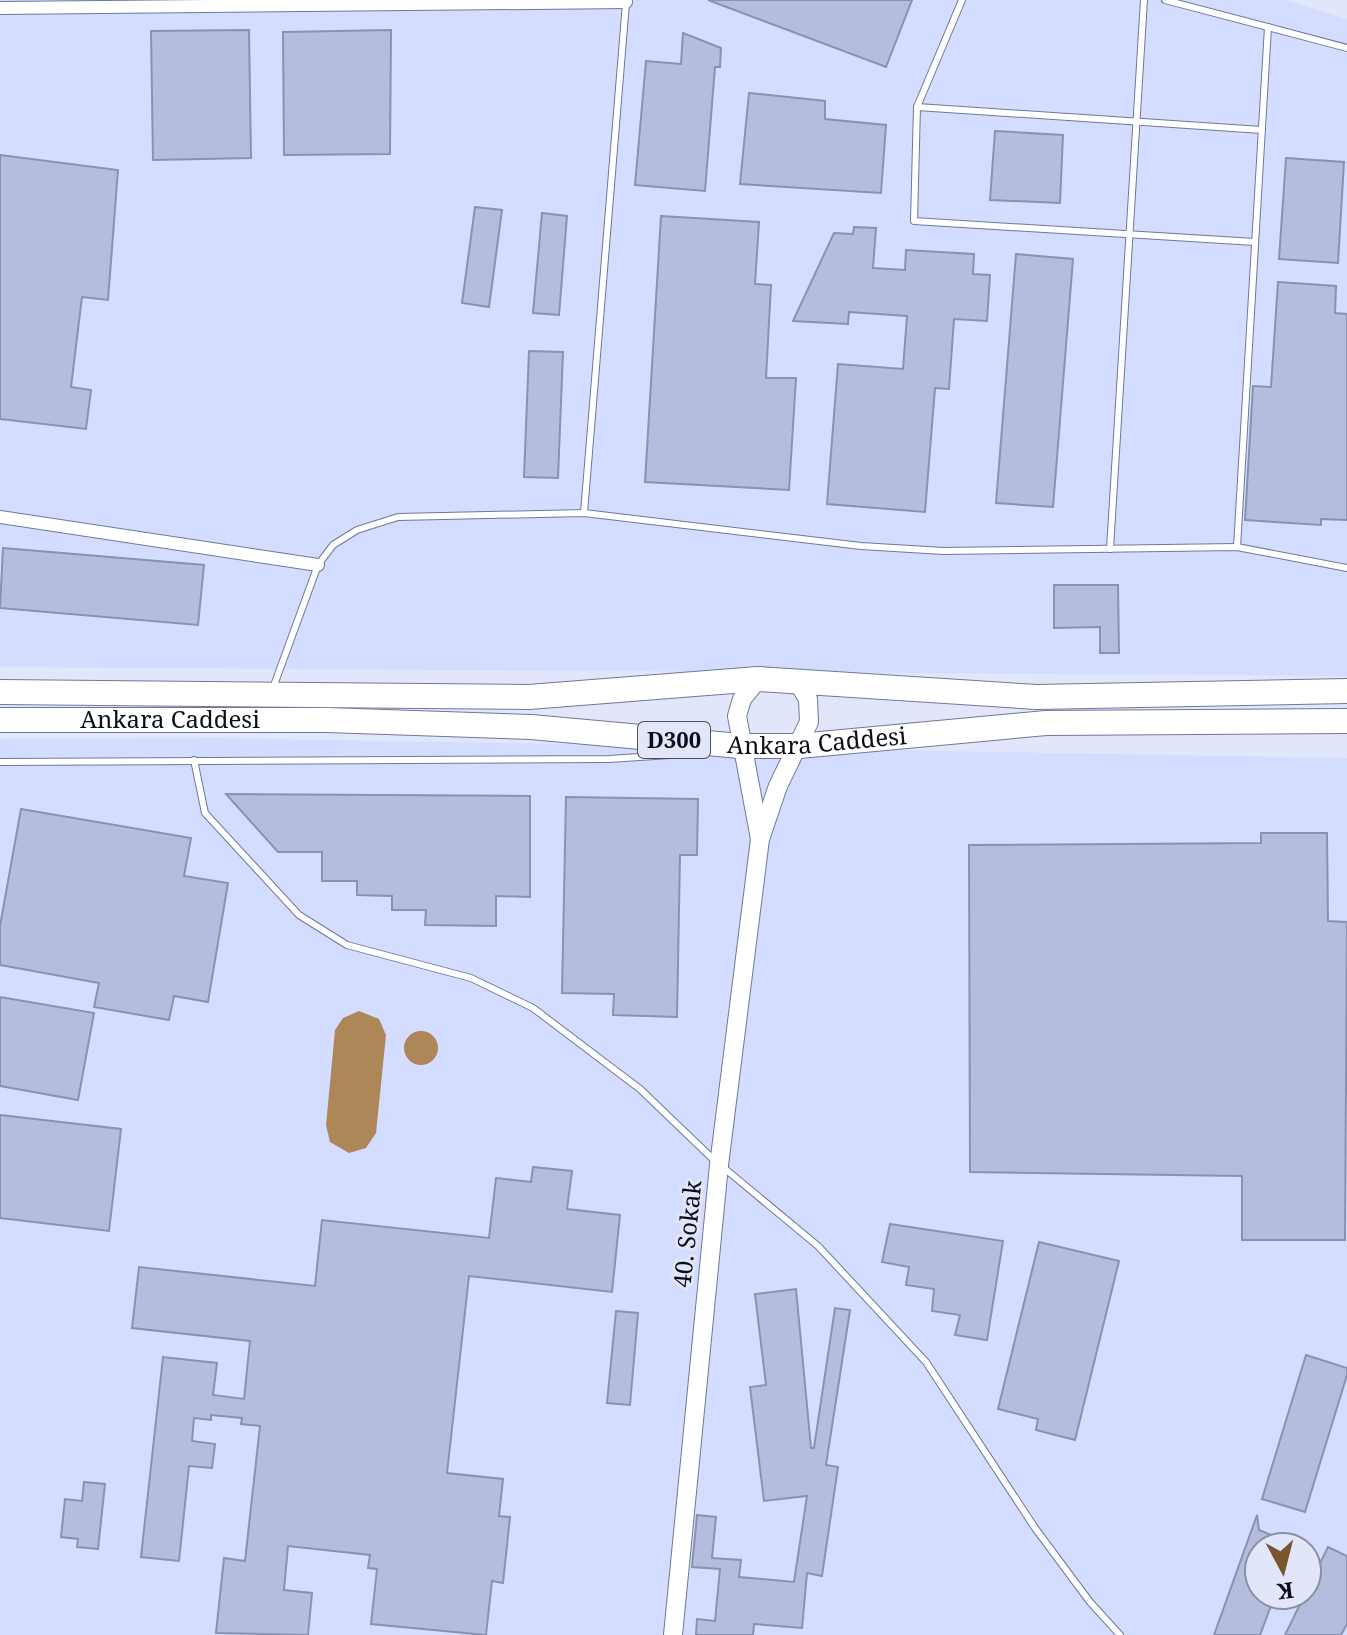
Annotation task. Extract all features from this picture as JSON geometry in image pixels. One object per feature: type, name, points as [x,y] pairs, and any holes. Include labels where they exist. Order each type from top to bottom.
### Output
[{"type":"highway","name":"Ankara Caddesi","points":[[0,692],[529,697],[758,679],[796,679],[1036,697],[1347,691]]},
{"type":"highway","name":"Ankara Caddesi","points":[[0,720],[327,720],[500,726],[740,746],[799,746],[1046,723],[1347,721]]},
{"type":"street","points":[[0,8],[627,1]]},
{"type":"street","points":[[0,517],[318,565]]},
{"type":"street","points":[[758,679],[742,699],[737,716],[740,746],[760,839]]},
{"type":"street","points":[[760,839],[778,786],[809,722],[808,699],[796,679]]},
{"type":"street","name":"40. Sokak","points":[[673,1635],[719,1165],[760,839]]},
{"type":"lane","points":[[962,0],[917,107],[914,221],[1255,242]]},
{"type":"lane","points":[[1110,549],[1144,0]]},
{"type":"lane","points":[[1165,0],[1347,48]]},
{"type":"lane","points":[[584,513],[622,20],[627,1]]},
{"type":"lane","points":[[1237,547],[1268,27]]},
{"type":"lane","points":[[917,107],[1262,130]]},
{"type":"lane","points":[[271,693],[318,565],[333,545],[357,530],[398,517],[584,513],[861,546],[943,551],[1237,547],[1347,568]]},
{"type":"lane","points":[[0,762],[609,759],[691,754],[740,746]]},
{"type":"lane","points":[[194,760],[205,813],[299,915],[347,945],[471,978],[533,1008],[640,1089],[719,1165],[818,1246],[926,1362],[1035,1528],[1090,1602],[1120,1635]]},
{"type":"shaded area","points":[[0,0],[1285,0],[1347,19],[1347,676],[0,667]]},
{"type":"shaded area","points":[[217,738],[1347,758],[1347,1635],[0,1635],[0,739]]},
{"type":"shaded area","points":[[359,1011],[379,1019],[386,1035],[376,1133],[366,1148],[349,1153],[330,1142],[326,1125],[335,1030],[343,1018]]},
{"type":"shaded area","points":[[421,1031],[433,1036],[438,1048],[433,1060],[421,1065],[409,1060],[404,1048],[409,1036]]},
{"type":"building","points":[[708,0],[912,0],[886,67]]},
{"type":"building","points":[[249,30],[251,158],[153,160],[151,31]]},
{"type":"building","points":[[391,30],[390,154],[284,155],[283,32]]},
{"type":"building","points":[[683,33],[721,48],[720,67],[715,67],[705,191],[635,185],[646,61],[681,64]]},
{"type":"building","points":[[749,93],[825,101],[825,119],[886,125],[881,193],[740,184]]},
{"type":"building","points":[[995,131],[1063,135],[1060,203],[990,200]]},
{"type":"building","points":[[0,155],[118,170],[108,300],[82,297],[71,387],[91,390],[86,429],[0,419]]},
{"type":"building","points":[[1286,158],[1344,162],[1338,263],[1279,259]]},
{"type":"building","points":[[475,207],[502,210],[489,307],[462,303]]},
{"type":"building","points":[[542,213],[567,216],[559,315],[533,313]]},
{"type":"building","points":[[661,216],[759,222],[755,284],[771,285],[766,378],[796,378],[789,490],[645,482]]},
{"type":"building","points":[[854,227],[876,228],[873,268],[905,270],[906,250],[974,254],[973,274],[990,275],[987,321],[954,319],[949,389],[935,388],[925,512],[827,504],[838,364],[903,369],[907,316],[849,312],[848,324],[793,321],[834,233],[853,234]]},
{"type":"building","points":[[1016,254],[1073,259],[1053,507],[996,503]]},
{"type":"building","points":[[1278,282],[1336,286],[1335,313],[1347,314],[1347,520],[1321,519],[1321,525],[1245,520],[1253,386],[1271,387]]},
{"type":"building","points":[[529,351],[563,352],[558,478],[524,477]]},
{"type":"building","points":[[3,548],[204,565],[198,625],[0,608]]},
{"type":"building","points":[[1054,585],[1118,585],[1119,653],[1100,653],[1100,627],[1054,628]]},
{"type":"building","points":[[226,794],[530,796],[530,897],[496,896],[496,926],[425,925],[426,910],[392,910],[392,896],[357,895],[357,881],[322,881],[322,852],[278,852]]},
{"type":"building","points":[[566,797],[698,799],[697,855],[680,855],[677,1017],[613,1015],[614,994],[562,993]]},
{"type":"building","points":[[21,809],[191,838],[184,876],[228,883],[208,1002],[174,996],[169,1020],[94,1007],[99,983],[0,965],[0,926]]},
{"type":"building","points":[[1261,833],[1327,833],[1328,921],[1347,922],[1345,1240],[1242,1240],[1242,1176],[970,1172],[969,845],[1261,843]]},
{"type":"building","points":[[0,997],[94,1013],[78,1100],[0,1086]]},
{"type":"building","points":[[0,1115],[121,1129],[109,1231],[0,1218]]},
{"type":"building","points":[[533,1167],[572,1171],[567,1209],[620,1215],[612,1292],[469,1276],[447,1473],[503,1479],[499,1516],[510,1517],[503,1583],[492,1581],[486,1635],[371,1624],[377,1569],[368,1568],[370,1555],[288,1546],[284,1590],[312,1593],[308,1635],[216,1633],[224,1558],[245,1561],[260,1426],[241,1424],[242,1418],[211,1415],[211,1420],[194,1418],[192,1441],[215,1444],[212,1468],[189,1466],[179,1561],[141,1557],[163,1357],[217,1363],[213,1395],[244,1399],[250,1341],[132,1328],[139,1267],[315,1286],[322,1220],[489,1238],[496,1178],[531,1182]]},
{"type":"building","points":[[890,1224],[1003,1241],[987,1340],[955,1335],[960,1315],[932,1311],[934,1289],[906,1285],[909,1267],[882,1262]]},
{"type":"building","points":[[1039,1242],[1119,1261],[1075,1440],[1036,1430],[1038,1419],[998,1409]]},
{"type":"building","points":[[796,1289],[811,1448],[814,1448],[835,1308],[850,1310],[826,1465],[838,1467],[822,1576],[807,1573],[802,1628],[754,1624],[753,1635],[696,1635],[697,1619],[715,1621],[720,1569],[692,1567],[697,1515],[716,1517],[712,1558],[741,1560],[739,1577],[794,1582],[807,1496],[764,1501],[750,1387],[766,1385],[755,1294]]},
{"type":"building","points":[[616,1311],[638,1313],[630,1405],[607,1403]]},
{"type":"building","points":[[1306,1355],[1347,1368],[1347,1375],[1305,1512],[1262,1499]]},
{"type":"building","points":[[84,1482],[105,1484],[98,1549],[77,1547],[78,1539],[61,1537],[65,1499],[82,1501]]},
{"type":"building","points":[[1257,1515],[1261,1531],[1251,1531]]},
{"type":"building","points":[[1328,1547],[1347,1556],[1347,1624],[1341,1635],[1285,1635],[1297,1611],[1323,1611],[1323,1557]]},
{"type":"building","points":[[1243,1554],[1243,1611],[1269,1611],[1260,1635],[1214,1635]]}]
